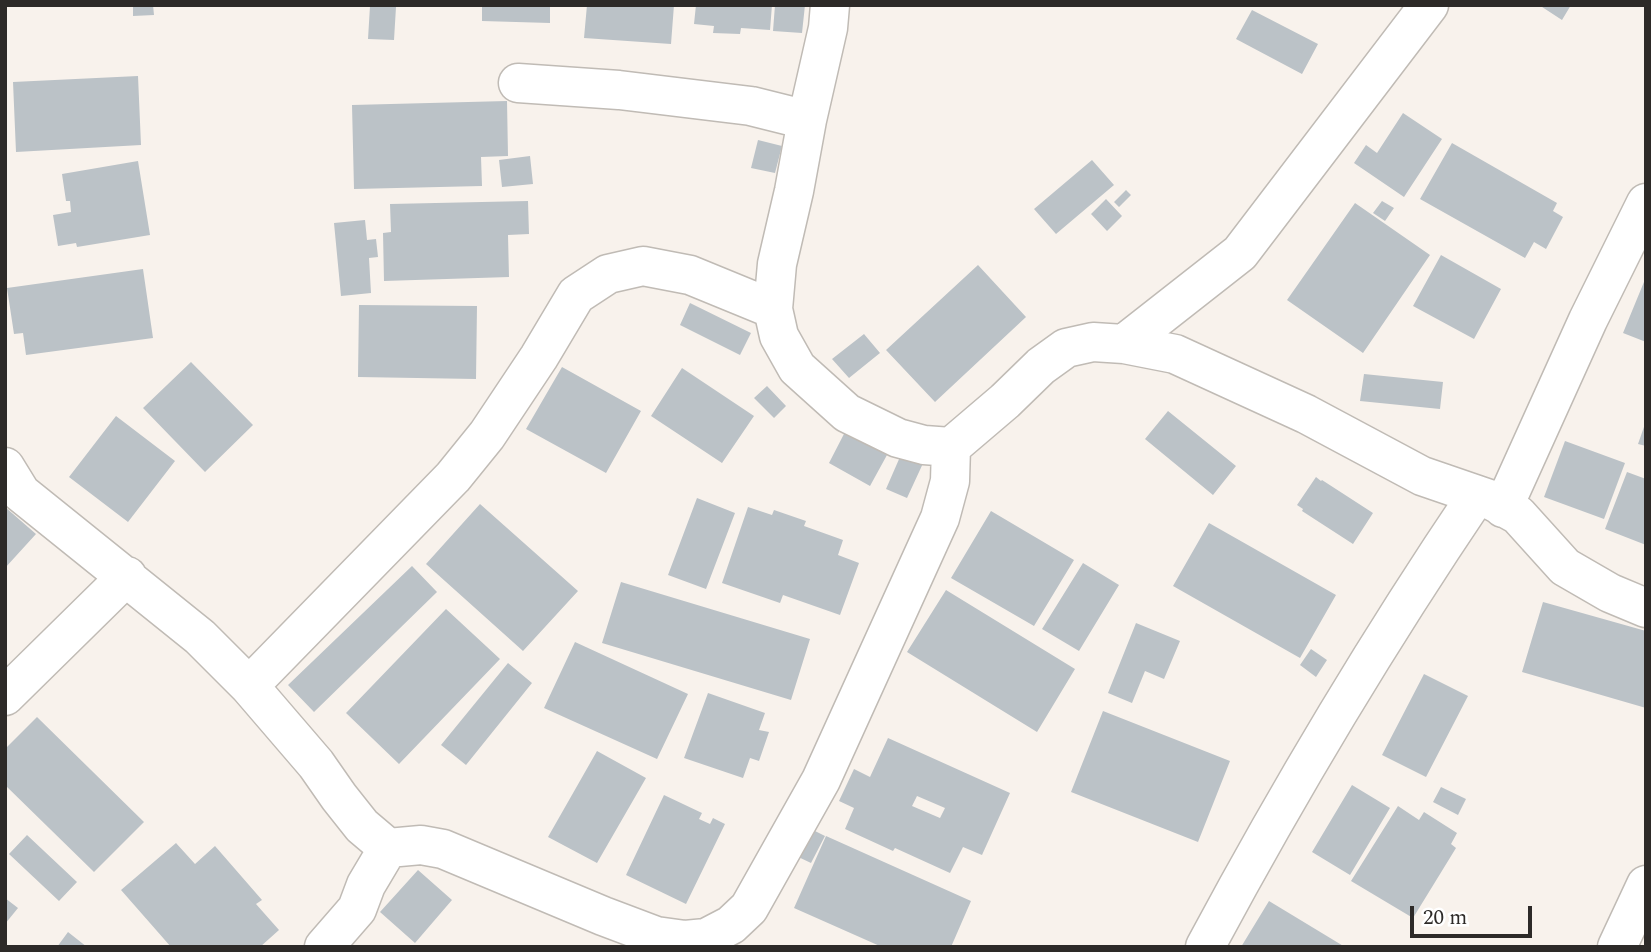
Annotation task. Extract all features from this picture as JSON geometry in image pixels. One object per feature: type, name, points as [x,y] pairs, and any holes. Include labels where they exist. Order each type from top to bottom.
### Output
[{"type":"street","points":[[830,5],[828,27],[777,264],[773,309],[779,336],[797,368],[848,413],[898,438],[924,445],[951,447],[1041,366],[1066,348],[1093,342],[1124,344],[1175,354],[1306,414],[1422,476],[1490,501],[1518,515],[1565,567],[1610,593],[1646,608]]},
{"type":"street","points":[[1124,344],[1240,253],[1429,5]]},
{"type":"street","points":[[518,83],[620,90],[738,104],[807,120]]},
{"type":"street","points":[[1205,947],[1286,802],[1415,587],[1490,501],[1588,320],[1646,203]]},
{"type":"street","points":[[249,686],[453,477],[486,435],[576,295],[608,274],[643,266],[690,275],[773,309]]},
{"type":"street","points":[[5,467],[21,493],[200,637],[249,686],[317,764],[362,826],[388,848],[421,845],[443,849],[656,936],[709,943],[749,908],[821,780],[940,518],[950,481],[951,447]]},
{"type":"street","points":[[5,696],[127,576]]},
{"type":"street","points":[[324,947],[357,909],[388,848]]},
{"type":"street","points":[[1617,947],[1646,885]]},
{"type":"building","points":[[133,5],[153,5],[154,15],[133,16]]},
{"type":"building","points":[[482,5],[550,5],[550,23],[482,21]]},
{"type":"building","points":[[587,5],[674,5],[671,44],[584,38]]},
{"type":"building","points":[[696,5],[772,5],[770,30],[741,28],[740,34],[713,33],[714,26],[694,24]]},
{"type":"building","points":[[775,5],[805,5],[802,33],[773,31]]},
{"type":"building","points":[[1539,5],[1571,5],[1562,20]]},
{"type":"building","points":[[370,6],[396,7],[394,40],[368,39]]},
{"type":"building","points":[[1252,10],[1318,44],[1302,74],[1236,39]]},
{"type":"building","points":[[138,76],[141,145],[16,152],[13,82]]},
{"type":"building","points":[[507,101],[508,156],[481,157],[482,186],[354,189],[352,105]]},
{"type":"building","points":[[1403,113],[1442,139],[1404,197],[1354,163],[1366,145],[1377,153]]},
{"type":"building","points":[[758,140],[782,146],[775,173],[751,168]]},
{"type":"building","points":[[1452,143],[1557,203],[1553,211],[1563,217],[1546,249],[1534,242],[1525,258],[1420,199]]},
{"type":"building","points":[[530,156],[533,184],[502,187],[499,160]]},
{"type":"building","points":[[1092,160],[1114,185],[1056,234],[1034,209]]},
{"type":"building","points":[[138,161],[150,235],[77,247],[76,243],[58,246],[53,215],[71,212],[70,201],[66,201],[62,174]]},
{"type":"building","points":[[1126,190],[1131,195],[1119,207],[1114,202]]},
{"type":"building","points":[[1106,199],[1122,216],[1107,231],[1091,214]]},
{"type":"building","points":[[528,201],[529,234],[508,235],[509,277],[384,281],[383,233],[391,232],[390,204]]},
{"type":"building","points":[[1382,201],[1394,208],[1385,221],[1373,213]]},
{"type":"building","points":[[1355,203],[1430,255],[1363,353],[1287,300]]},
{"type":"building","points":[[365,220],[367,240],[376,239],[378,257],[369,258],[371,293],[341,296],[334,223]]},
{"type":"building","points":[[1441,255],[1501,289],[1474,339],[1413,306]]},
{"type":"building","points":[[978,265],[1026,317],[935,402],[886,350]]},
{"type":"building","points":[[143,269],[153,338],[26,355],[23,333],[14,334],[7,288]]},
{"type":"building","points":[[1646,277],[1646,342],[1623,333]]},
{"type":"building","points":[[690,303],[751,333],[740,355],[680,325]]},
{"type":"building","points":[[359,305],[477,306],[476,379],[358,377]]},
{"type":"building","points":[[864,334],[880,353],[849,378],[832,359]]},
{"type":"building","points":[[191,362],[253,425],[205,472],[143,408]]},
{"type":"building","points":[[562,367],[641,411],[606,473],[526,429]]},
{"type":"building","points":[[682,368],[754,416],[722,463],[651,416]]},
{"type":"building","points":[[1364,374],[1443,382],[1440,409],[1360,401]]},
{"type":"building","points":[[767,386],[786,406],[774,418],[754,398]]},
{"type":"building","points":[[1168,411],[1236,466],[1213,495],[1145,439]]},
{"type":"building","points":[[116,416],[175,461],[128,522],[69,477]]},
{"type":"building","points":[[1646,424],[1646,446],[1638,444]]},
{"type":"building","points":[[845,432],[887,455],[870,486],[829,463]]},
{"type":"building","points":[[1565,441],[1625,463],[1604,519],[1544,497]]},
{"type":"building","points":[[903,450],[925,459],[907,498],[886,489]]},
{"type":"building","points":[[1627,472],[1646,479],[1646,545],[1605,529]]},
{"type":"building","points":[[1316,477],[1373,513],[1353,544],[1297,505]]},
{"type":"building","points":[[697,498],[735,513],[706,589],[668,575]]},
{"type":"building","points":[[480,504],[578,591],[523,651],[426,564]]},
{"type":"building","points":[[5,507],[36,534],[5,568]]},
{"type":"building","points":[[748,507],[772,515],[774,510],[806,521],[804,526],[843,540],[838,555],[859,563],[840,615],[783,595],[780,603],[722,583]]},
{"type":"building","points":[[991,511],[1074,560],[1034,626],[951,578]]},
{"type":"building","points":[[1209,523],[1336,595],[1300,658],[1173,586]]},
{"type":"building","points":[[1083,563],[1119,585],[1079,651],[1042,629]]},
{"type":"building","points":[[412,566],[437,592],[314,712],[288,685]]},
{"type":"building","points":[[621,582],[810,639],[791,700],[602,643]]},
{"type":"building","points":[[946,590],[1075,669],[1037,732],[907,652]]},
{"type":"building","points":[[1543,602],[1646,631],[1646,708],[1522,672]]},
{"type":"building","points":[[446,609],[500,659],[399,764],[346,713]]},
{"type":"building","points":[[1136,623],[1180,641],[1164,679],[1145,671],[1132,703],[1108,693]]},
{"type":"building","points":[[575,642],[688,694],[657,759],[544,708]]},
{"type":"building","points":[[1311,649],[1327,660],[1316,677],[1300,665]]},
{"type":"building","points":[[508,663],[532,683],[466,765],[441,745]]},
{"type":"building","points":[[1424,674],[1468,696],[1426,777],[1382,755]]},
{"type":"building","points":[[708,693],[765,713],[759,730],[769,732],[759,761],[750,758],[743,778],[684,758]]},
{"type":"building","points":[[1103,711],[1230,761],[1198,842],[1071,792]]},
{"type":"building","points":[[37,717],[144,822],[94,872],[5,785],[5,749]]},
{"type":"building","points":[[888,738],[1010,793],[982,855],[963,847],[950,873],[845,829],[854,808],[839,801],[854,769],[870,777]],"holes":[[[917,796],[945,808],[940,818],[912,806]]]},
{"type":"building","points":[[597,751],[646,778],[597,863],[548,837]]},
{"type":"building","points":[[1352,785],[1390,808],[1350,875],[1312,852]]},
{"type":"building","points":[[1441,787],[1466,799],[1458,815],[1433,802]]},
{"type":"building","points":[[664,795],[702,813],[699,819],[710,824],[713,818],[725,824],[686,904],[626,875]]},
{"type":"building","points":[[1398,806],[1419,820],[1424,812],[1457,833],[1451,844],[1456,848],[1413,918],[1351,881]]},
{"type":"building","points":[[807,827],[825,836],[811,863],[792,854]]},
{"type":"building","points":[[27,835],[77,882],[59,901],[9,854]]},
{"type":"building","points":[[826,836],[971,901],[951,947],[882,947],[794,908]]},
{"type":"building","points":[[176,843],[195,864],[215,846],[262,900],[256,904],[279,930],[260,947],[171,947],[121,890]]},
{"type":"building","points":[[418,870],[452,900],[415,943],[380,912]]},
{"type":"building","points":[[5,898],[18,908],[5,924]]},
{"type":"building","points":[[1269,901],[1345,947],[1241,947]]},
{"type":"building","points":[[68,932],[87,947],[57,947]]}]
